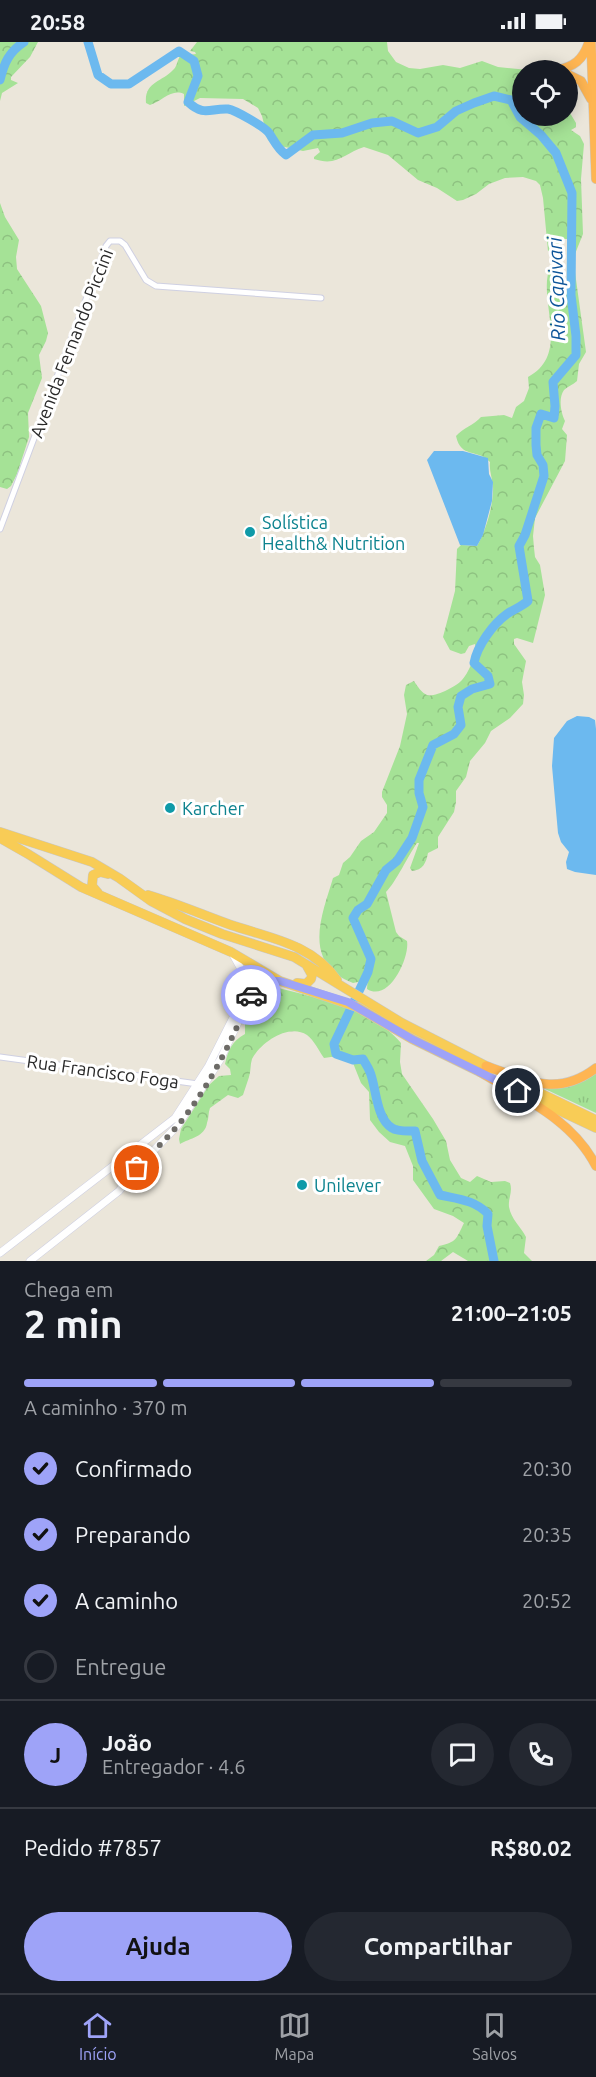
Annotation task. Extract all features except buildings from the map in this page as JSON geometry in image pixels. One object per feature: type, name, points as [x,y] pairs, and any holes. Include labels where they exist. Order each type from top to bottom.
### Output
[{"type":"highway","points":[[578,62],[590,42]]},
{"type":"highway","points":[[590,42],[596,179]]},
{"type":"highway","points":[[578,78],[585,86],[594,109]]},
{"type":"highway","points":[[0,832],[80,857],[119,878],[136,891],[184,919],[222,934],[281,951],[343,986],[370,1008]]},
{"type":"highway","points":[[0,838],[81,887],[231,952],[280,981],[370,1008],[402,1023],[483,1069],[596,1128]]},
{"type":"highway","points":[[100,895],[92,886],[91,878],[95,873],[119,878]]},
{"type":"highway","points":[[136,891],[305,950],[319,959],[343,986]]},
{"type":"highway","points":[[280,981],[308,983],[312,975],[305,963]]},
{"type":"highway","points":[[483,1069],[551,1086],[576,1081],[596,1068]]},
{"type":"highway","points":[[483,1069],[596,1120]]},
{"type":"highway","points":[[483,1069],[560,1121],[582,1143],[596,1166]]},
{"type":"street","name":"Avenida Fernando Piccini","points":[[0,529],[106,246],[110,241],[120,241],[125,245],[146,280],[156,286],[321,298]]},
{"type":"street","points":[[30,1261],[119,1191],[137,1168],[178,1125],[202,1085],[246,989],[245,976],[231,952]]},
{"type":"street","points":[[0,1253],[175,1118],[220,1060],[255,987],[267,981],[280,981]]},
{"type":"street","name":"Rua Francisco Foga","points":[[0,1057],[202,1085]]},
{"type":"green space","points":[[0,42],[38,42],[30,57],[11,77],[11,80],[18,83],[2,93],[0,101]]},
{"type":"green space","points":[[197,42],[387,42],[388,51],[396,62],[409,68],[420,69],[443,65],[460,68],[482,61],[498,67],[512,68],[512,126],[576,126],[571,130],[580,136],[584,144],[581,179],[583,234],[575,254],[574,265],[586,352],[579,364],[577,381],[564,390],[561,397],[561,410],[565,421],[562,429],[567,435],[565,461],[535,518],[533,536],[535,557],[540,565],[545,595],[533,643],[514,639],[514,644],[526,661],[522,682],[523,704],[510,718],[491,731],[485,743],[470,761],[466,777],[456,791],[454,812],[438,837],[438,848],[428,853],[421,868],[412,871],[410,868],[419,843],[417,843],[386,892],[396,932],[407,941],[407,948],[396,976],[383,990],[375,992],[367,989],[368,975],[363,981],[353,983],[338,975],[327,964],[319,941],[322,916],[333,878],[339,875],[343,863],[361,841],[374,832],[387,813],[387,805],[382,792],[400,746],[407,714],[404,695],[406,685],[414,681],[427,695],[440,693],[462,680],[472,663],[475,644],[469,646],[465,653],[461,654],[450,650],[443,637],[455,591],[457,549],[461,545],[477,546],[489,517],[493,486],[490,462],[462,448],[456,436],[481,417],[504,415],[512,418],[516,407],[524,401],[529,388],[528,377],[541,367],[548,354],[551,339],[547,278],[551,265],[556,263],[560,265],[558,276],[564,290],[570,289],[569,244],[567,239],[564,239],[548,251],[543,198],[540,185],[536,181],[523,177],[505,178],[489,184],[476,194],[457,201],[437,188],[418,180],[388,155],[364,147],[335,160],[322,161],[314,159],[320,152],[318,148],[303,151],[276,145],[268,140],[258,108],[243,99],[200,98],[184,106],[184,94],[175,93],[150,105],[146,103],[146,96],[151,86],[174,69],[180,56],[196,54],[190,51]]},
{"type":"green space","points":[[0,203],[5,217],[19,240],[16,257],[17,269],[41,306],[48,333],[39,355],[42,378],[28,413],[29,437],[17,474],[7,489],[0,487]]},
{"type":"green space","points":[[278,988],[327,1001],[361,1014],[390,1032],[401,1043],[402,1074],[446,1141],[450,1160],[461,1178],[470,1182],[477,1176],[491,1182],[510,1183],[510,1211],[526,1237],[524,1253],[532,1261],[468,1261],[453,1252],[441,1261],[426,1261],[434,1255],[439,1246],[455,1239],[464,1223],[434,1209],[413,1180],[413,1166],[405,1146],[390,1142],[370,1120],[369,1092],[361,1083],[353,1063],[338,1056],[324,1058],[310,1037],[300,1032],[284,1033],[262,1046],[252,1059],[250,1075],[243,1095],[238,1098],[228,1095],[210,1108],[206,1128],[180,1144],[181,1129],[209,1085],[219,1076],[231,1075],[230,1069],[225,1064],[228,1054],[231,1046],[245,1034],[245,1024],[255,1018],[259,992]]},
{"type":"green space","points":[[596,1071],[596,1113],[545,1089],[574,1085]]},
{"type":"water","points":[[434,451],[463,451],[488,458],[489,474],[493,482],[492,501],[483,535],[477,546],[460,545],[427,460]]},
{"type":"water","points":[[577,716],[595,720],[596,875],[567,869],[566,862],[569,852],[561,842],[558,833],[552,766],[554,738],[567,721]]},
{"type":"waterway","name":"Rio Capivari","points":[[0,80],[8,58],[24,42]]},
{"type":"waterway","name":"Rio Capivari","points":[[88,42],[98,75],[111,84],[129,84],[179,51],[194,61],[198,76],[188,102],[203,111],[228,109],[243,115],[266,130],[286,155],[313,135],[342,133],[372,123],[392,121],[418,133],[437,127],[456,111],[474,103],[494,96],[511,100],[520,117],[541,135],[556,153],[572,193],[571,295],[576,355],[553,382],[554,418],[541,414],[536,428],[537,455],[543,465],[544,476],[525,535],[519,546],[528,601],[502,618],[482,643],[474,663],[488,676],[490,684],[472,689],[461,696],[458,707],[461,725],[454,734],[433,745],[419,780],[419,793],[423,807],[412,838],[397,861],[386,870],[367,904],[358,910],[353,918],[371,959],[368,972],[334,1044],[336,1054],[353,1060],[363,1059],[370,1072],[380,1110],[387,1124],[397,1130],[415,1131],[422,1161],[440,1195],[472,1203],[488,1214],[487,1226],[494,1261]]},
{"type":"way so far","points":[[137,1168],[178,1125],[205,1085],[238,1025],[251,995]]},
{"type":"place","name":"Solística Health& Nutrition","points":[[250,532]]},
{"type":"place","name":"Karcher","points":[[170,808]]},
{"type":"place","name":"Unilever","points":[[302,1185]]},
{"type":"route","points":[[251,995],[255,987],[261,983],[274,980],[348,1002],[412,1039],[518,1091]]}]
